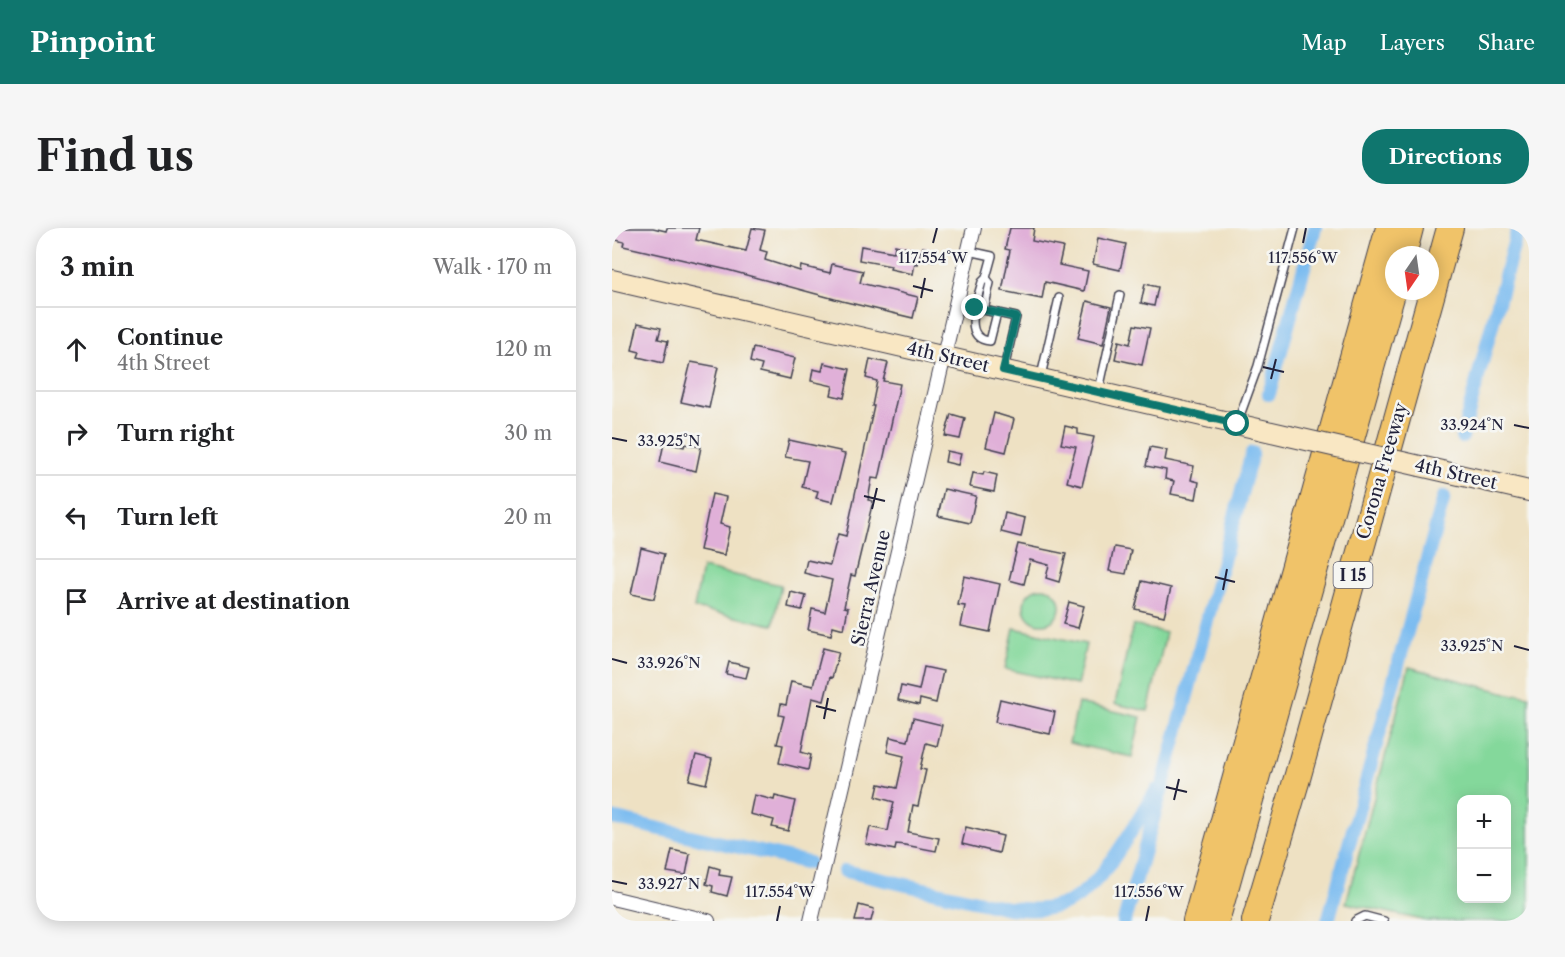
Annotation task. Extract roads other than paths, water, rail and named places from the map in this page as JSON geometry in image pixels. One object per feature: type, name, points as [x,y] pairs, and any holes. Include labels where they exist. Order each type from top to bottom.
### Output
[{"type":"highway","points":[[1196,921],[1389,228]]},
{"type":"highway","points":[[1405,246],[1410,228]]},
{"type":"highway","points":[[1421,246],[1426,228]]},
{"type":"highway","name":"Corona Freeway","points":[[1255,921],[1450,228]]},
{"type":"highway","points":[[1216,921],[1390,300]]},
{"type":"highway","points":[[1234,921],[1406,300]]},
{"type":"street","name":"Sierra Avenue","points":[[811,921],[974,228]]},
{"type":"street","name":"4th Street","points":[[612,280],[1529,491]]},
{"type":"street","points":[[612,898],[653,914],[708,921]]},
{"type":"lane","points":[[1240,425],[1296,228]]},
{"type":"lane","points":[[969,251],[992,256],[986,278],[981,282],[972,324],[975,334],[982,340],[990,340],[997,313]]},
{"type":"lane","points":[[984,310],[990,283],[986,278]]},
{"type":"lane","points":[[1099,392],[1120,295]]},
{"type":"lane","points":[[1041,379],[1059,298]]},
{"type":"lane","points":[[956,304],[1016,317],[1003,370]]},
{"type":"lane","points":[[1355,921],[1365,916],[1384,921]]},
{"type":"waterway","points":[[1269,394],[1315,228]]},
{"type":"waterway","points":[[1462,437],[1518,228]]},
{"type":"waterway","points":[[1124,921],[1252,453]]},
{"type":"waterway","points":[[1328,921],[1444,497]]},
{"type":"waterway","points":[[845,871],[1008,908],[1050,908],[1078,897],[1104,871],[1157,790]]},
{"type":"waterway","points":[[612,818],[809,863]]}]
